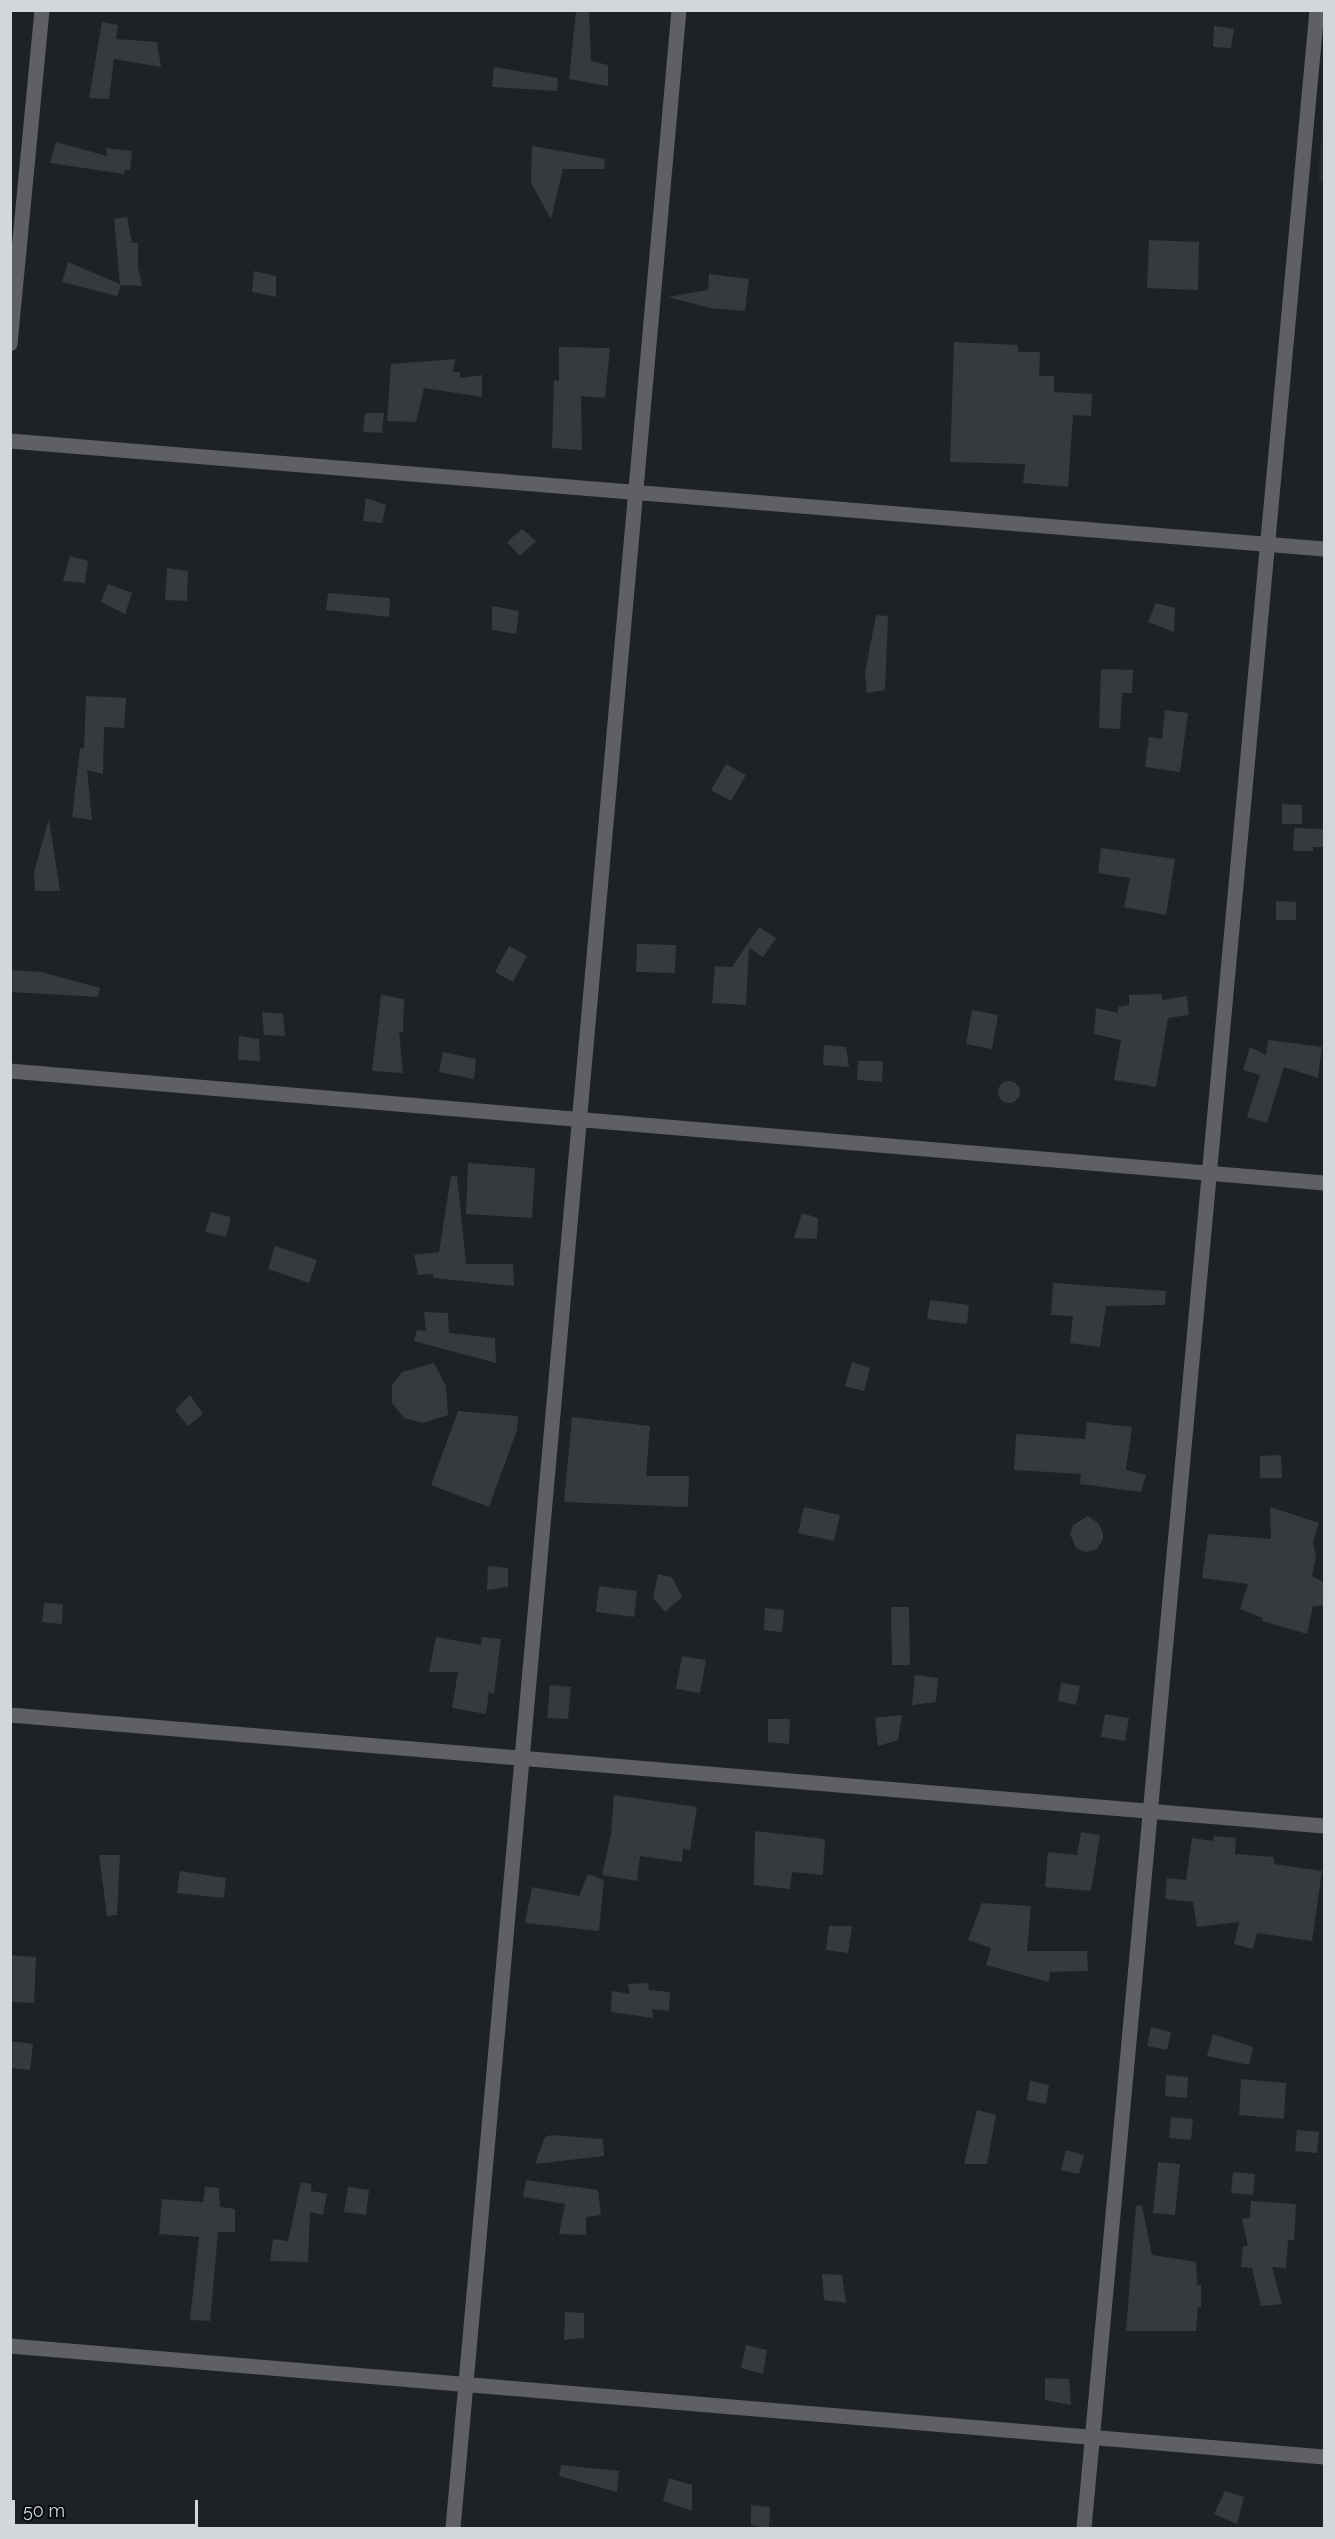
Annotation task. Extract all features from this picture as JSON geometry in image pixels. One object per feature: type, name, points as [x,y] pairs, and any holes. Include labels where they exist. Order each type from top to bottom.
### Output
[{"type":"street","points":[[10,344],[42,10]]},
{"type":"street","points":[[453,2529],[679,10]]},
{"type":"street","points":[[1084,2529],[1317,10]]},
{"type":"street","points":[[10,441],[1324,549]]},
{"type":"street","points":[[10,1071],[1324,1184]]},
{"type":"street","points":[[10,1715],[1324,1826]]},
{"type":"street","points":[[10,2346],[1324,2457]]},
{"type":"shaded area","points":[[1324,98],[1324,182],[1318,181]]},
{"type":"building","points":[[576,10],[589,10],[591,61],[608,65],[608,86],[569,79]]},
{"type":"building","points":[[102,22],[118,25],[116,39],[157,42],[161,67],[114,59],[109,99],[89,98]]},
{"type":"building","points":[[1214,26],[1234,29],[1231,48],[1213,47]]},
{"type":"building","points":[[494,67],[558,78],[557,91],[492,87]]},
{"type":"building","points":[[56,142],[107,156],[106,148],[132,151],[130,170],[125,170],[124,174],[50,163]]},
{"type":"building","points":[[532,146],[605,159],[604,169],[563,169],[551,219],[531,183]]},
{"type":"building","points":[[127,217],[132,243],[138,243],[138,267],[142,286],[121,285],[117,296],[62,282],[68,262],[120,284],[114,219]]},
{"type":"building","points":[[1149,240],[1199,242],[1198,290],[1147,288]]},
{"type":"building","points":[[254,271],[276,276],[276,297],[252,292]]},
{"type":"building","points":[[709,274],[749,279],[745,311],[710,308],[668,297],[708,290]]},
{"type":"building","points":[[954,342],[1018,345],[1018,352],[1040,352],[1039,376],[1054,376],[1054,392],[1092,394],[1091,416],[1073,415],[1068,487],[1023,483],[1025,464],[950,462]]},
{"type":"building","points":[[559,347],[610,348],[605,398],[581,396],[582,450],[552,448],[554,380],[559,381]]},
{"type":"building","points":[[455,359],[453,372],[460,372],[460,378],[482,375],[482,397],[424,388],[416,422],[387,421],[391,364]]},
{"type":"building","points":[[365,413],[384,413],[382,433],[363,432]]},
{"type":"building","points":[[366,498],[386,505],[382,523],[363,521]]},
{"type":"building","points":[[522,529],[536,541],[520,556],[507,542]]},
{"type":"building","points":[[70,556],[88,561],[85,583],[63,581]]},
{"type":"building","points":[[167,568],[188,571],[187,601],[165,600]]},
{"type":"building","points":[[108,584],[132,593],[125,614],[101,602]]},
{"type":"building","points":[[328,593],[390,598],[389,617],[326,610]]},
{"type":"building","points":[[1156,603],[1175,608],[1174,632],[1148,622]]},
{"type":"building","points":[[492,606],[519,611],[516,634],[492,630]]},
{"type":"building","points":[[876,615],[888,616],[885,690],[867,693],[865,673]]},
{"type":"building","points":[[1101,669],[1133,670],[1132,693],[1122,693],[1120,729],[1099,728]]},
{"type":"building","points":[[86,696],[126,698],[124,728],[104,727],[103,774],[87,770],[92,820],[72,817],[80,748],[84,749]]},
{"type":"building","points":[[1165,710],[1188,713],[1180,772],[1145,767],[1149,737],[1162,739]]},
{"type":"building","points":[[726,764],[746,775],[731,801],[711,790]]},
{"type":"building","points":[[1282,804],[1302,805],[1302,824],[1282,824]]},
{"type":"building","points":[[49,819],[60,891],[35,891],[34,872]]},
{"type":"building","points":[[1294,828],[1324,829],[1324,847],[1313,847],[1313,851],[1293,851]]},
{"type":"building","points":[[1101,848],[1175,859],[1166,915],[1124,907],[1130,878],[1098,873]]},
{"type":"building","points":[[1276,901],[1296,902],[1296,920],[1276,920]]},
{"type":"building","points":[[759,927],[776,938],[763,957],[749,948],[746,1005],[712,1003],[715,966],[732,967]]},
{"type":"building","points":[[637,944],[676,945],[675,973],[636,972]]},
{"type":"building","points":[[509,946],[527,956],[513,982],[495,972]]},
{"type":"building","points":[[10,970],[41,972],[100,988],[98,997],[10,992]]},
{"type":"building","points":[[1162,994],[1162,1000],[1187,996],[1189,1015],[1168,1018],[1156,1087],[1114,1080],[1121,1040],[1094,1034],[1096,1008],[1118,1013],[1118,1007],[1129,1005],[1129,995]]},
{"type":"building","points":[[381,995],[404,999],[403,1032],[399,1031],[403,1073],[372,1071]]},
{"type":"building","points":[[972,1010],[998,1015],[992,1049],[966,1044]]},
{"type":"building","points":[[262,1012],[283,1014],[285,1036],[264,1035]]},
{"type":"building","points":[[239,1036],[259,1039],[260,1061],[238,1060]]},
{"type":"building","points":[[1268,1040],[1322,1047],[1318,1078],[1284,1067],[1267,1123],[1247,1117],[1260,1075],[1243,1070],[1250,1047],[1266,1055]]},
{"type":"building","points":[[824,1045],[846,1047],[849,1067],[823,1065]]},
{"type":"building","points":[[443,1052],[476,1059],[474,1079],[439,1072]]},
{"type":"building","points":[[858,1061],[883,1061],[882,1082],[857,1080]]},
{"type":"building","points":[[1005,1081],[1013,1081],[1020,1088],[1020,1096],[1013,1103],[1005,1103],[998,1096],[998,1088]]},
{"type":"building","points":[[468,1163],[535,1168],[532,1218],[466,1214]]},
{"type":"building","points":[[451,1176],[457,1176],[466,1264],[513,1264],[514,1286],[433,1278],[433,1274],[418,1275],[414,1255],[439,1252]]},
{"type":"building","points":[[211,1212],[231,1217],[226,1237],[205,1232]]},
{"type":"building","points":[[802,1213],[818,1218],[817,1239],[794,1238]]},
{"type":"building","points":[[275,1246],[317,1260],[309,1283],[268,1269]]},
{"type":"building","points":[[1053,1283],[1166,1291],[1165,1305],[1106,1306],[1100,1347],[1070,1343],[1073,1316],[1051,1315]]},
{"type":"building","points":[[930,1300],[969,1305],[967,1324],[927,1319]]},
{"type":"building","points":[[424,1312],[448,1313],[449,1333],[495,1338],[496,1363],[414,1341],[417,1330],[426,1331]]},
{"type":"building","points":[[852,1362],[870,1368],[864,1391],[845,1386]]},
{"type":"building","points":[[434,1363],[446,1386],[448,1415],[423,1423],[404,1418],[392,1403],[392,1385],[402,1372]]},
{"type":"building","points":[[190,1395],[203,1414],[188,1426],[175,1410]]},
{"type":"building","points":[[458,1411],[518,1416],[517,1430],[489,1507],[431,1485]]},
{"type":"building","points":[[572,1417],[650,1426],[646,1476],[689,1476],[688,1507],[564,1502]]},
{"type":"building","points":[[1087,1422],[1132,1427],[1126,1470],[1146,1475],[1141,1492],[1080,1484],[1081,1474],[1014,1470],[1016,1434],[1085,1439]]},
{"type":"building","points":[[1281,1455],[1282,1478],[1260,1478],[1260,1456]]},
{"type":"building","points":[[804,1507],[840,1515],[834,1541],[798,1533]]},
{"type":"building","points":[[1270,1507],[1319,1523],[1313,1542],[1316,1557],[1312,1576],[1324,1582],[1324,1606],[1313,1606],[1307,1634],[1262,1621],[1263,1618],[1240,1609],[1248,1584],[1202,1578],[1208,1534],[1271,1539]]},
{"type":"building","points":[[1088,1516],[1098,1523],[1103,1539],[1097,1549],[1086,1552],[1076,1548],[1070,1534],[1073,1525]]},
{"type":"building","points":[[488,1566],[508,1568],[508,1587],[487,1590]]},
{"type":"building","points":[[658,1574],[672,1577],[682,1597],[665,1612],[653,1598]]},
{"type":"building","points":[[599,1586],[637,1591],[634,1617],[596,1612]]},
{"type":"building","points":[[44,1603],[63,1604],[62,1624],[42,1622]]},
{"type":"building","points":[[891,1607],[909,1607],[910,1665],[892,1665]]},
{"type":"building","points":[[765,1608],[784,1610],[782,1632],[764,1630]]},
{"type":"building","points":[[436,1637],[481,1645],[482,1637],[501,1639],[494,1694],[489,1692],[486,1714],[452,1708],[458,1672],[429,1672]]},
{"type":"building","points":[[682,1656],[706,1660],[700,1693],[676,1689]]},
{"type":"building","points":[[915,1675],[938,1678],[936,1702],[912,1705]]},
{"type":"building","points":[[1061,1683],[1080,1686],[1076,1705],[1058,1701]]},
{"type":"building","points":[[550,1685],[571,1687],[568,1719],[547,1718]]},
{"type":"building","points":[[1105,1714],[1129,1718],[1125,1741],[1101,1737]]},
{"type":"building","points":[[902,1715],[898,1740],[878,1746],[875,1718]]},
{"type":"building","points":[[768,1719],[790,1719],[789,1744],[768,1742]]},
{"type":"building","points":[[614,1795],[697,1807],[690,1850],[683,1849],[682,1862],[640,1856],[637,1881],[602,1875],[611,1834]]},
{"type":"building","points":[[755,1831],[825,1839],[823,1875],[792,1872],[790,1889],[754,1885]]},
{"type":"building","points":[[1081,1832],[1100,1835],[1091,1891],[1045,1887],[1048,1852],[1077,1855]]},
{"type":"building","points":[[1214,1836],[1236,1838],[1235,1854],[1274,1857],[1274,1864],[1322,1871],[1312,1941],[1257,1933],[1253,1949],[1234,1944],[1239,1922],[1197,1927],[1193,1902],[1165,1899],[1167,1878],[1186,1880],[1192,1838],[1213,1841]]},
{"type":"building","points":[[99,1855],[120,1855],[117,1915],[107,1916]]},
{"type":"building","points":[[180,1871],[226,1878],[224,1898],[177,1893]]},
{"type":"building","points":[[588,1874],[604,1880],[599,1931],[525,1923],[532,1887],[579,1896]]},
{"type":"building","points":[[982,1903],[1031,1906],[1027,1951],[1087,1951],[1088,1971],[1050,1972],[1049,1982],[986,1965],[991,1948],[968,1940]]},
{"type":"building","points":[[829,1926],[852,1926],[848,1953],[826,1950]]},
{"type":"building","points":[[10,1955],[36,1957],[34,2003],[10,2002]]},
{"type":"building","points":[[648,1983],[649,1990],[670,1992],[669,2011],[652,2009],[653,2018],[611,2012],[612,1991],[630,1994],[628,1984]]},
{"type":"building","points":[[1151,2027],[1171,2032],[1167,2050],[1147,2046]]},
{"type":"building","points":[[1213,2034],[1253,2047],[1249,2065],[1207,2056]]},
{"type":"building","points":[[10,2041],[33,2044],[30,2070],[10,2068]]},
{"type":"building","points":[[1166,2075],[1188,2077],[1187,2098],[1165,2096]]},
{"type":"building","points":[[1241,2079],[1286,2083],[1284,2119],[1239,2115]]},
{"type":"building","points":[[1030,2081],[1049,2085],[1046,2104],[1027,2100]]},
{"type":"building","points":[[977,2110],[996,2115],[987,2164],[964,2164]]},
{"type":"building","points":[[1171,2117],[1193,2119],[1191,2140],[1169,2138]]},
{"type":"building","points":[[1297,2130],[1319,2132],[1317,2153],[1295,2151]]},
{"type":"building","points":[[552,2135],[603,2139],[604,2156],[535,2164],[545,2137]]},
{"type":"building","points":[[1066,2150],[1084,2155],[1079,2174],[1061,2170]]},
{"type":"building","points":[[1158,2162],[1180,2164],[1175,2215],[1153,2213]]},
{"type":"building","points":[[1233,2172],[1255,2174],[1253,2195],[1231,2193]]},
{"type":"building","points":[[526,2180],[598,2190],[601,2215],[586,2217],[586,2235],[559,2234],[565,2204],[523,2197]]},
{"type":"building","points":[[301,2182],[311,2184],[311,2191],[327,2194],[323,2215],[310,2212],[308,2262],[270,2261],[273,2239],[288,2241]]},
{"type":"building","points":[[205,2187],[219,2188],[220,2207],[235,2209],[235,2232],[218,2232],[210,2321],[190,2320],[199,2237],[159,2234],[162,2199],[203,2202]]},
{"type":"building","points":[[348,2187],[369,2190],[366,2215],[344,2212]]},
{"type":"building","points":[[1251,2201],[1296,2204],[1294,2240],[1288,2240],[1286,2268],[1272,2267],[1282,2304],[1261,2306],[1252,2268],[1241,2267],[1243,2246],[1248,2246],[1242,2219],[1250,2217]]},
{"type":"building","points":[[1142,2205],[1152,2255],[1196,2262],[1197,2285],[1201,2285],[1201,2307],[1198,2307],[1196,2331],[1126,2331],[1136,2206]]},
{"type":"building","points":[[822,2274],[842,2275],[846,2303],[824,2300]]},
{"type":"building","points":[[565,2312],[584,2313],[584,2338],[564,2340]]},
{"type":"building","points":[[746,2345],[767,2350],[763,2374],[741,2368]]},
{"type":"building","points":[[1045,2378],[1069,2379],[1071,2405],[1045,2400]]},
{"type":"building","points":[[561,2465],[619,2471],[617,2492],[559,2476]]},
{"type":"building","points":[[669,2478],[692,2485],[692,2511],[663,2501]]},
{"type":"building","points":[[1225,2491],[1244,2497],[1237,2524],[1214,2514]]},
{"type":"building","points":[[751,2505],[770,2507],[769,2529],[751,2525]]}]
